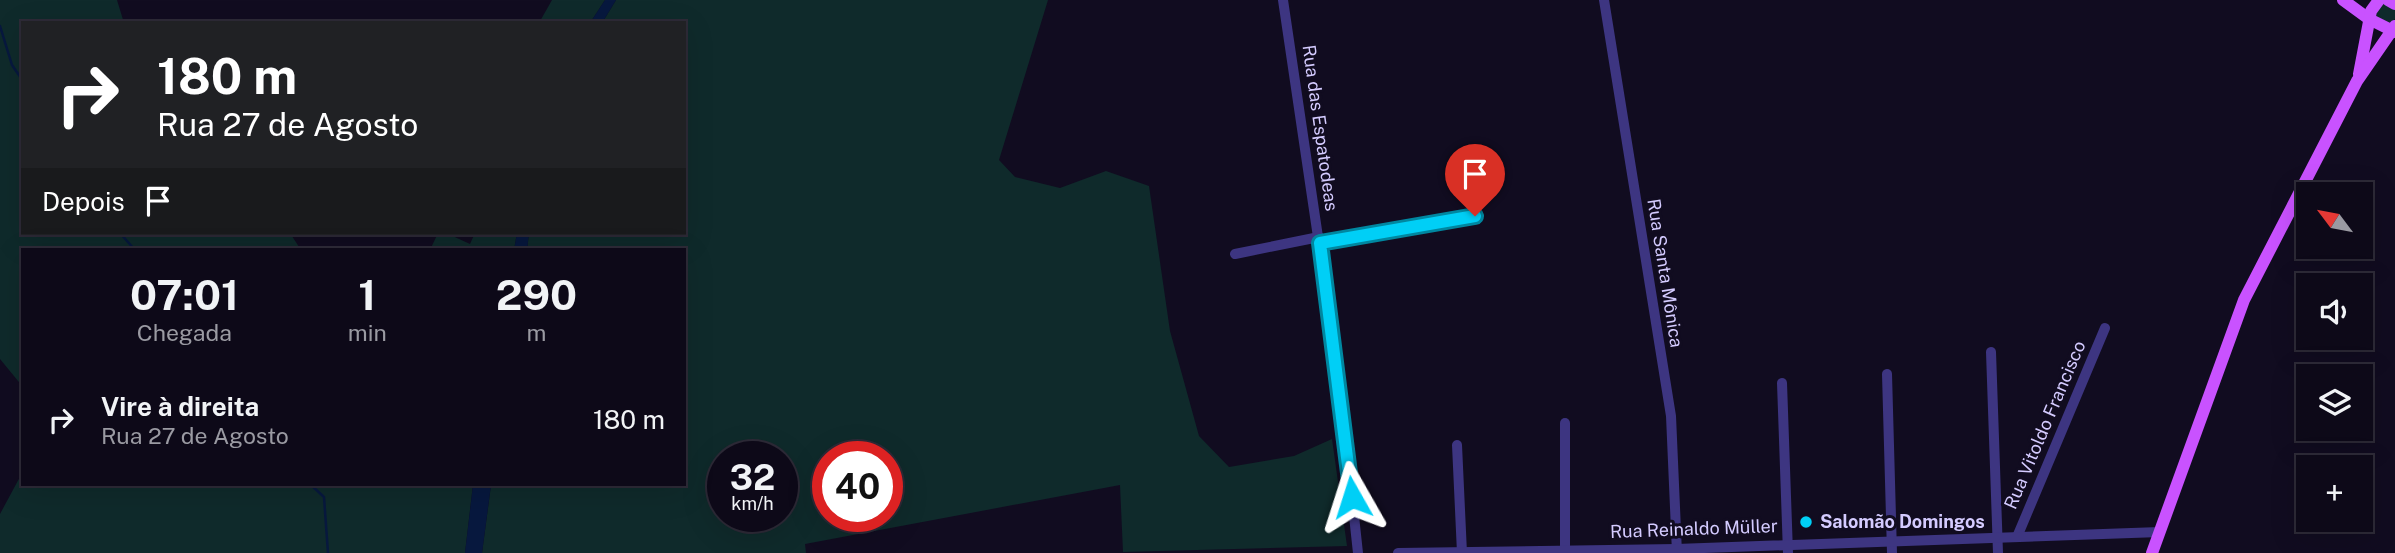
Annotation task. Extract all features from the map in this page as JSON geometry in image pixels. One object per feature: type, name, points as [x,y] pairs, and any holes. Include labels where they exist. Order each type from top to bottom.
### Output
[{"type":"main road","points":[[2152,553],[2244,300],[2357,82],[2394,30],[2369,19],[2343,0]]},
{"type":"main road","points":[[2357,82],[2371,11],[2379,0]]},
{"type":"main road","points":[[2388,0],[2395,4]]},
{"type":"street","name":"Rua das Espatodeas","points":[[1283,0],[1340,386],[1358,553]]},
{"type":"street","name":"Rua Santa Mônica","points":[[1604,0],[1671,415],[1676,551]]},
{"type":"street","points":[[1235,254],[1475,216]]},
{"type":"street","name":"Rua Vitoldo Francisco","points":[[2017,537],[2105,328]]},
{"type":"street","points":[[1991,352],[1998,553]]},
{"type":"street","points":[[1887,374],[1892,553]]},
{"type":"street","points":[[1782,383],[1788,549]]},
{"type":"street","points":[[1565,423],[1565,552]]},
{"type":"street","points":[[1457,445],[1462,552]]},
{"type":"street","name":"Rua Reinaldo Müller","points":[[1398,553],[1788,549],[1891,540],[2160,532]]},
{"type":"green space","points":[[0,0],[117,0],[123,21],[21,21],[21,235],[291,235],[300,248],[21,248],[21,385],[0,359]]},
{"type":"green space","points":[[552,0],[605,0],[591,21],[540,21]]},
{"type":"green space","points":[[616,0],[1048,0],[999,160],[1015,177],[1060,188],[1106,171],[1149,186],[1170,331],[1199,436],[1229,467],[1294,456],[1332,439],[1347,546],[1123,552],[1120,485],[903,526],[903,441],[812,441],[812,532],[869,532],[805,544],[806,553],[482,553],[491,486],[686,486],[686,248],[527,248],[529,235],[686,235],[686,21],[603,21]]},
{"type":"green space","points":[[2384,3],[2395,8],[2395,19],[2391,23],[2376,17],[2377,10]]},
{"type":"green space","points":[[437,235],[450,235],[470,244],[474,235],[517,235],[514,248],[431,248]]},
{"type":"green space","points":[[21,475],[21,486],[473,486],[465,553],[0,553],[0,514]]},
{"type":"water","points":[[605,0],[616,0],[603,21],[591,21]]},
{"type":"water","points":[[517,235],[529,235],[527,248],[514,248]]},
{"type":"water","points":[[473,486],[491,486],[482,553],[465,553]]},
{"type":"waterway","points":[[0,26],[12,65],[21,78]]},
{"type":"waterway","points":[[122,235],[133,248]]},
{"type":"waterway","points":[[312,486],[324,497],[328,553]]},
{"type":"place","name":"Salomão Domingos","points":[[1806,522]]},
{"type":"route","points":[[1352,497],[1320,243],[1475,216]]}]
